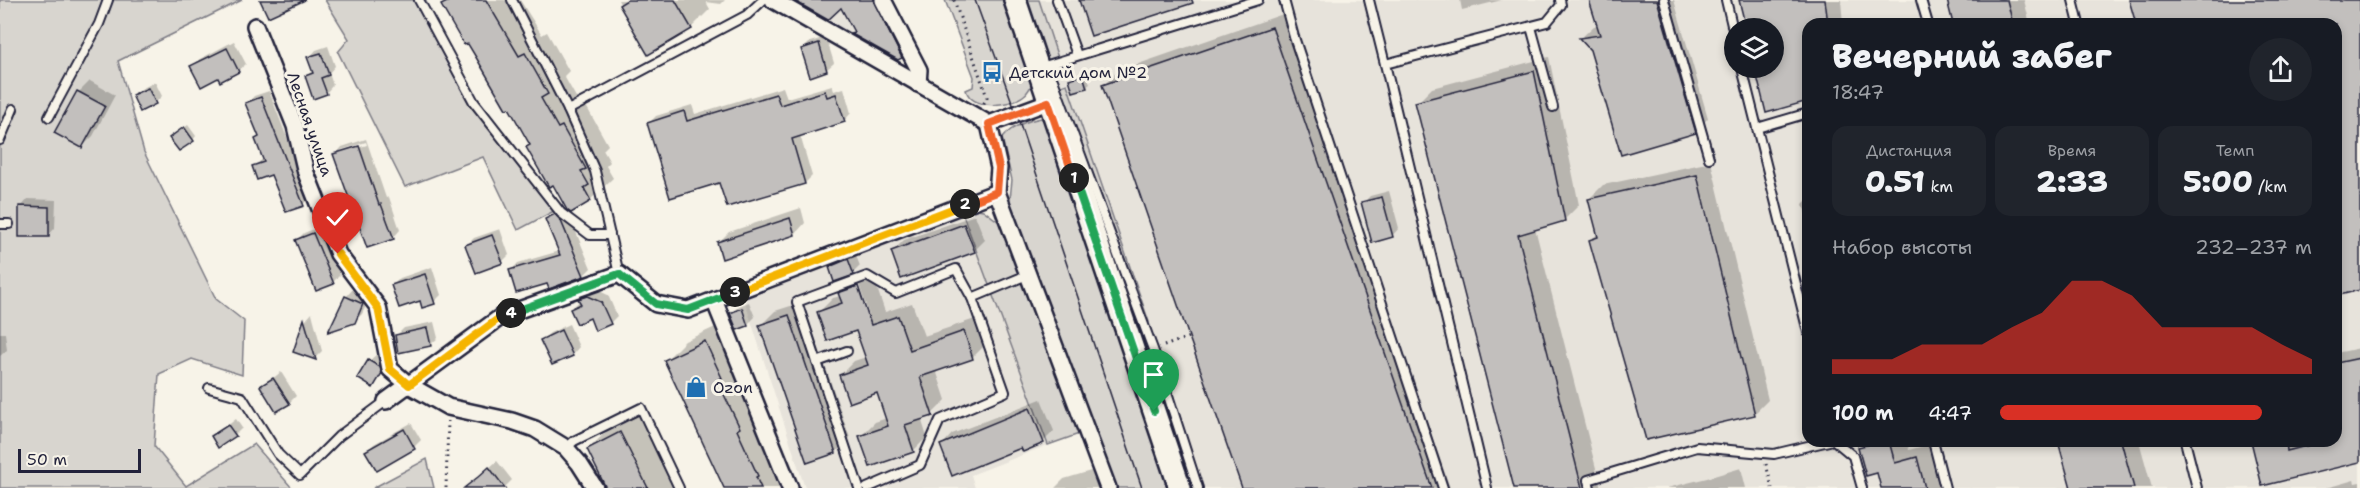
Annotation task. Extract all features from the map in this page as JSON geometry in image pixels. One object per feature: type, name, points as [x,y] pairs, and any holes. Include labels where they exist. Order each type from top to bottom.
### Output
[{"type":"street","points":[[773,0],[983,120],[999,168],[997,192],[1108,488]]},
{"type":"street","points":[[883,0],[919,70],[918,84]]},
{"type":"street","points":[[1015,0],[1042,66],[1048,102],[1180,488]]},
{"type":"street","name":"Лесная улица","points":[[255,26],[295,126],[306,173],[338,254],[378,308],[390,369],[409,385],[448,407],[535,429],[566,448],[595,488]]},
{"type":"street","points":[[983,120],[1048,102]]},
{"type":"street","points":[[386,401],[502,316],[619,274],[656,304],[688,310],[997,192]]},
{"type":"street","points":[[714,300],[790,488]]},
{"type":"lane","points":[[49,117],[99,24],[108,0]]},
{"type":"lane","points":[[419,0],[474,102],[561,213],[590,235],[610,235]]},
{"type":"lane","points":[[512,0],[568,110],[595,171],[619,274]]},
{"type":"lane","points":[[568,110],[747,15],[763,0]]},
{"type":"lane","points":[[1057,0],[1077,55]]},
{"type":"lane","points":[[1198,488],[1155,352],[1042,66],[1258,0]]},
{"type":"lane","points":[[1284,0],[1297,48],[1443,488]]},
{"type":"lane","points":[[1369,0],[1487,488]]},
{"type":"lane","points":[[1386,64],[1547,22],[1561,5],[1560,0]]},
{"type":"lane","points":[[1664,0],[1709,158]]},
{"type":"lane","points":[[1726,0],[1730,18]]},
{"type":"lane","points":[[1921,0],[1926,18]]},
{"type":"lane","points":[[2073,0],[2078,18]]},
{"type":"lane","points":[[1531,27],[1553,107]]},
{"type":"lane","points":[[1744,78],[1802,308]]},
{"type":"lane","points":[[1,135],[13,109]]},
{"type":"lane","points":[[1757,128],[1802,115]]},
{"type":"lane","points":[[0,224],[9,224]]},
{"type":"lane","points":[[859,488],[797,302],[867,276],[896,293],[956,269],[972,298],[1005,392],[940,420],[920,465],[867,488]]},
{"type":"lane","points":[[972,298],[1028,275]]},
{"type":"lane","points":[[817,362],[847,351]]},
{"type":"lane","points":[[209,388],[242,397],[278,454],[300,475],[339,436],[386,401]]},
{"type":"lane","points":[[566,448],[574,441],[641,408],[679,488]]},
{"type":"lane","points":[[1590,488],[1588,480],[1697,447],[1774,454],[1804,447]]},
{"type":"lane","points":[[1842,447],[1853,456],[1862,488]]},
{"type":"lane","points":[[1935,447],[1945,488]]},
{"type":"lane","points":[[2187,447],[2197,488]]},
{"type":"path","points":[[954,0],[987,97],[983,120]]},
{"type":"path","points":[[1162,347],[1189,337]]},
{"type":"path","points":[[446,488],[448,407]]},
{"type":"path","points":[[1764,453],[1772,488]]},
{"type":"shaded area","points":[[0,0],[242,0],[118,61],[144,152],[216,299],[244,321],[242,375],[192,359],[159,374],[154,446],[186,486],[254,444],[292,488],[0,488]]},
{"type":"shaded area","points":[[325,0],[414,0],[469,104],[554,211],[518,230],[483,157],[405,187],[338,52],[349,39]]},
{"type":"shaded area","points":[[788,0],[877,0],[905,55],[896,61]]},
{"type":"shaded area","points":[[945,0],[1007,0],[1033,80],[1030,89],[1025,94],[1009,103],[991,105],[975,101],[970,96],[966,90],[973,87],[974,77]]},
{"type":"shaded area","points":[[1022,0],[2360,0],[2360,488],[1189,488]]},
{"type":"shaded area","points":[[1022,0],[1039,0],[1058,58],[1042,62]]},
{"type":"shaded area","points":[[1067,84],[1149,322],[1133,327],[1050,90]]},
{"type":"shaded area","points":[[1041,118],[1046,123],[1170,488],[1115,488],[1009,209],[1012,180],[1002,138],[1010,130]]},
{"type":"shaded area","points":[[972,208],[983,210],[1003,225],[1079,434],[1048,445],[962,212]]},
{"type":"shaded area","points":[[962,212],[1048,445],[971,475],[975,488],[805,488],[743,296]]},
{"type":"shaded area","points":[[427,459],[434,488],[373,488]]},
{"type":"building","points":[[260,0],[305,0],[268,17]]},
{"type":"building","points":[[451,0],[486,0],[519,56],[525,53],[548,94],[541,98],[558,128],[562,126],[586,169],[581,171],[589,185],[584,188],[591,201],[571,213],[553,185],[549,187],[526,147],[530,145],[509,108],[506,109],[468,44],[464,45],[441,5]]},
{"type":"building","points":[[627,0],[675,0],[692,29],[648,55],[619,5]]},
{"type":"building","points":[[793,0],[873,0],[902,58],[898,60],[850,33],[854,32],[841,8],[828,20]]},
{"type":"building","points":[[1079,0],[1192,0],[1193,3],[1091,36]]},
{"type":"building","points":[[1589,0],[1657,0],[1696,133],[1621,155],[1590,50],[1579,38],[1600,35]]},
{"type":"building","points":[[1739,0],[1825,0],[1827,18],[1802,18],[1802,103],[1766,113],[1757,78],[1784,78],[1784,18],[1744,18]]},
{"type":"building","points":[[1947,0],[2007,0],[2012,18],[1952,18]]},
{"type":"building","points":[[2129,0],[2360,0],[2360,290],[2342,294],[2342,18],[2134,18]]},
{"type":"building","points":[[1272,27],[1432,488],[1242,488],[1189,337],[1102,85]]},
{"type":"building","points":[[819,43],[827,71],[810,77],[801,49]]},
{"type":"building","points":[[227,48],[239,72],[220,82],[218,78],[201,87],[190,66]]},
{"type":"building","points":[[321,53],[329,75],[321,78],[327,94],[313,99],[305,76],[313,73],[307,57]]},
{"type":"building","points":[[1534,71],[1565,221],[1518,235],[1582,488],[1514,488],[1415,102]]},
{"type":"building","points":[[1083,75],[1087,88],[1073,92],[1069,79]]},
{"type":"building","points":[[148,88],[156,104],[140,112],[132,95]]},
{"type":"building","points":[[77,91],[105,106],[82,148],[54,133]]},
{"type":"building","points":[[825,91],[827,97],[836,94],[845,122],[792,139],[805,184],[727,207],[719,183],[670,198],[647,123],[684,111],[687,121],[776,94],[780,105]]},
{"type":"building","points":[[261,97],[304,206],[286,212],[271,175],[257,180],[252,166],[264,162],[255,139],[259,137],[245,103]]},
{"type":"building","points":[[184,127],[194,141],[179,151],[169,138]]},
{"type":"building","points":[[359,146],[379,205],[381,204],[394,239],[367,248],[333,154]]},
{"type":"building","points":[[1697,175],[1755,415],[1646,440],[1589,240],[1598,237],[1588,199]]},
{"type":"building","points":[[1382,197],[1393,237],[1372,243],[1361,202]]},
{"type":"building","points":[[19,206],[49,207],[49,237],[19,237]]},
{"type":"building","points":[[555,214],[561,221],[584,276],[549,289],[547,284],[516,293],[509,270],[560,255],[545,219]]},
{"type":"building","points":[[790,218],[795,235],[722,259],[717,242]]},
{"type":"building","points":[[964,224],[975,252],[901,279],[891,251]]},
{"type":"building","points":[[313,233],[334,284],[316,291],[295,240]]},
{"type":"building","points":[[492,235],[503,263],[476,273],[465,245]]},
{"type":"building","points":[[848,259],[854,275],[834,282],[829,267]]},
{"type":"building","points":[[425,274],[435,304],[422,308],[420,301],[399,308],[391,285]]},
{"type":"building","points":[[858,286],[871,325],[898,316],[910,350],[964,331],[973,359],[920,377],[933,416],[905,425],[914,452],[870,467],[859,436],[888,426],[877,393],[849,403],[839,375],[868,365],[856,331],[827,341],[817,312],[842,303],[838,293]]},
{"type":"building","points":[[345,296],[363,304],[355,323],[328,332]]},
{"type":"building","points":[[587,296],[601,302],[611,324],[595,331],[590,318],[577,324],[570,309],[581,304],[578,299]]},
{"type":"building","points":[[742,308],[748,326],[737,330],[730,313]]},
{"type":"building","points":[[789,315],[836,453],[807,463],[759,325]]},
{"type":"building","points":[[304,319],[316,360],[293,352]]},
{"type":"building","points":[[427,328],[431,346],[398,353],[395,335]]},
{"type":"building","points":[[561,330],[573,356],[552,365],[540,340]]},
{"type":"building","points":[[705,341],[722,378],[717,380],[740,428],[737,430],[758,476],[756,477],[761,488],[724,488],[664,360]]},
{"type":"building","points":[[2360,358],[2360,462],[2262,486],[2252,447],[2287,447],[2287,451],[2302,447],[2342,447],[2342,362]]},
{"type":"building","points":[[368,360],[380,367],[382,373],[373,388],[357,378]]},
{"type":"building","points":[[273,378],[290,404],[276,412],[260,386]]},
{"type":"building","points":[[1030,408],[1044,443],[1023,452],[1021,448],[952,476],[940,445]]},
{"type":"building","points":[[228,425],[236,436],[218,448],[211,436]]},
{"type":"building","points":[[404,429],[415,449],[377,471],[365,451]]},
{"type":"building","points":[[620,432],[648,488],[606,488],[587,449]]},
{"type":"building","points":[[1858,447],[1891,447],[1895,463],[1917,457],[1925,488],[1881,488],[1877,473],[1866,476]]},
{"type":"building","points":[[2060,447],[2123,447],[2134,488],[2071,488]]},
{"type":"building","points":[[489,467],[505,488],[464,488],[478,477]]},
{"type":"tram line","points":[[975,0],[1016,113],[1142,488]]},
{"type":"place","name":"Детский дом №2","points":[[992,72]]},
{"type":"place","name":"Ozon","points":[[696,387]]},
{"type":"route","points":[[338,254],[378,308],[390,369],[409,385],[502,316],[619,274],[656,304],[688,310],[997,192],[999,168],[989,124],[1048,102],[1154,411]]}]
